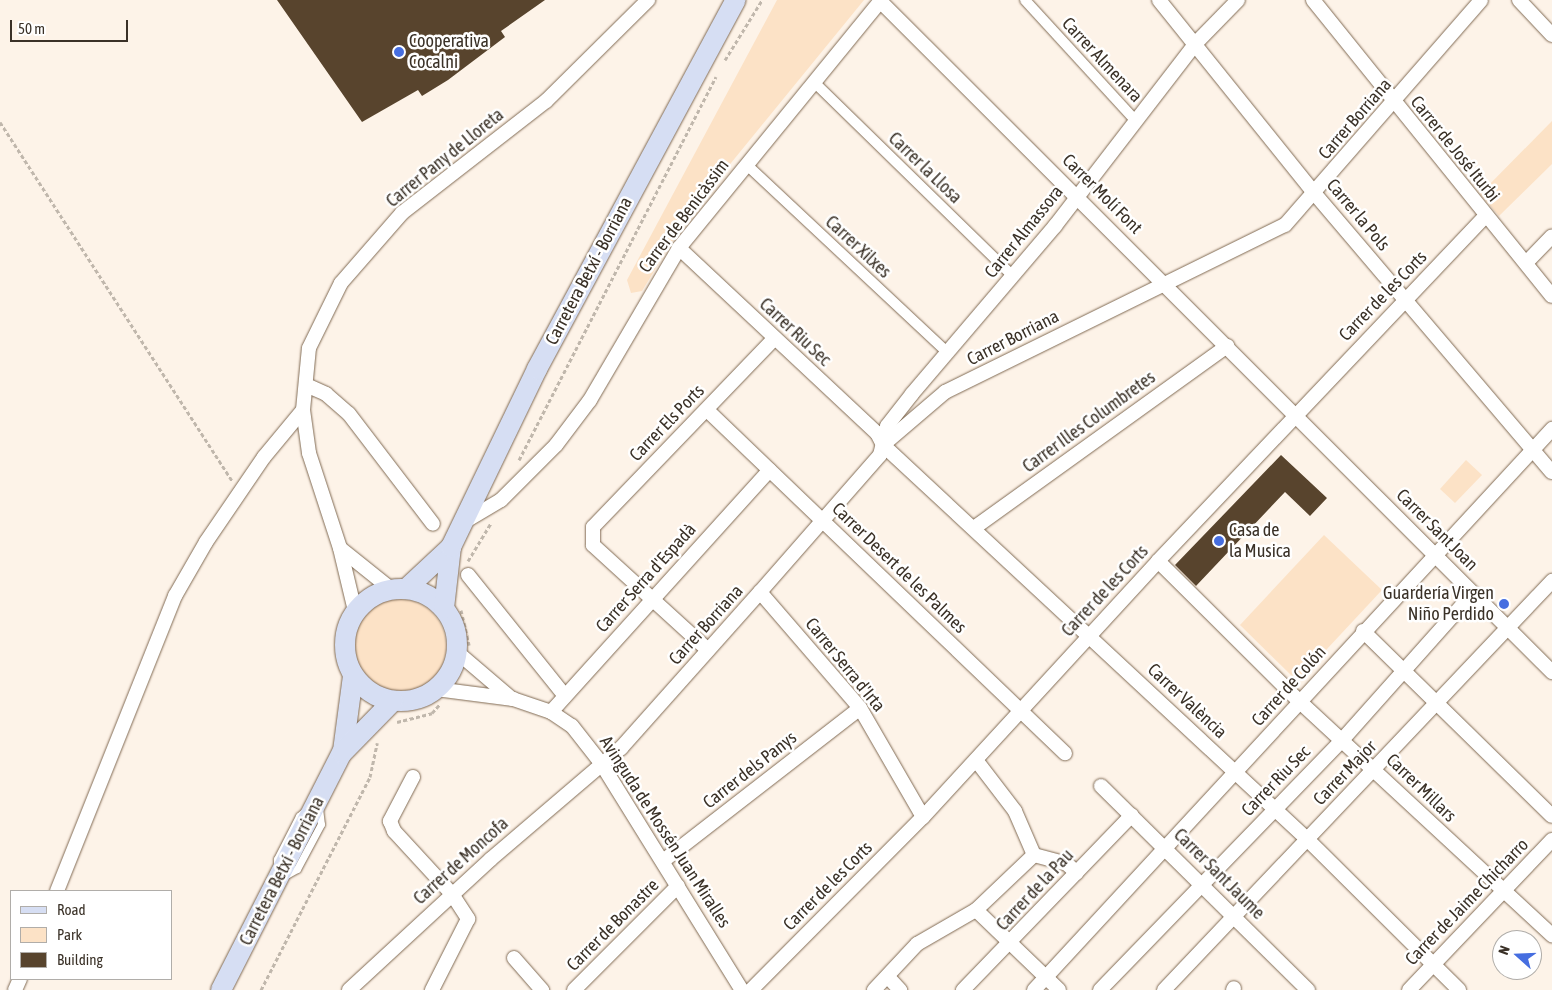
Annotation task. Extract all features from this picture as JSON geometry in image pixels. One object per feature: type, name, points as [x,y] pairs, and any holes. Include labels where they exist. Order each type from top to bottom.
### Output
[{"type":"main road","name":"Carretera Betxí - Borriana","points":[[444,608],[452,547],[537,369],[736,0]]},
{"type":"main road","name":"Carretera Betxí - Borriana","points":[[398,589],[452,547]]},
{"type":"main road","points":[[398,589],[420,592],[444,608],[452,621],[457,652],[453,666],[436,689],[416,699],[393,701],[371,692],[354,676],[344,644],[355,611],[365,601],[398,589]]},
{"type":"main road","name":"Carretera Betxí - Borriana","points":[[342,753],[354,676]]},
{"type":"main road","name":"Carretera Betxí - Borriana","points":[[221,990],[342,753],[393,701]]},
{"type":"street","name":"Carrer Pany de Lloreta","points":[[355,611],[340,548],[311,461],[303,410],[309,348],[341,283],[402,213],[546,101],[648,0]]},
{"type":"street","name":"Carrer de Benicàssim","points":[[464,522],[501,500],[556,445],[590,400],[679,248],[881,0]]},
{"type":"street","name":"Carrer Molí Font","points":[[881,0],[1295,416]]},
{"type":"street","name":"Carrer Almenara","points":[[1025,0],[1134,119]]},
{"type":"street","name":"Carrer la Pols","points":[[1159,0],[1196,43],[1315,194],[1552,472]]},
{"type":"street","name":"Carrer Almassora","points":[[883,445],[887,426],[1077,197],[1134,119],[1196,43],[1238,0]]},
{"type":"street","name":"Carrer de José Iturbi","points":[[1313,0],[1485,216],[1552,296]]},
{"type":"street","name":"Carrer Borriana","points":[[601,763],[621,748],[823,521],[880,455],[883,445],[945,392],[1285,225],[1315,194],[1481,0]]},
{"type":"street","points":[[1519,0],[1552,35]]},
{"type":"street","name":"Carrer la Llosa","points":[[814,82],[1013,276]]},
{"type":"street","name":"Carrer Xilxes","points":[[747,165],[948,353]]},
{"type":"street","name":"Carrer de les Corts","points":[[751,990],[923,818],[1158,561],[1485,216]]},
{"type":"street","points":[[1526,263],[1552,236]]},
{"type":"street","name":"Carrer Riu Sec","points":[[679,248],[774,339],[878,433],[883,445]]},
{"type":"street","name":"Carrer Els Ports","points":[[653,598],[593,545],[593,527],[774,339]]},
{"type":"street","name":"Carrer Illes Columbretes","points":[[974,528],[1227,346]]},
{"type":"street","points":[[927,376],[945,392]]},
{"type":"street","points":[[306,385],[326,394],[349,414],[433,524]]},
{"type":"street","points":[[57,890],[175,596],[240,493],[303,410]]},
{"type":"street","name":"Carrer Desert de les Palmes","points":[[707,410],[1065,753]]},
{"type":"street","name":"Carrer Sant Joan","points":[[1295,416],[1552,672]]},
{"type":"street","name":"Carrer de Colón","points":[[1034,990],[1237,773],[1299,701],[1433,554],[1552,430]]},
{"type":"street","name":"Carrer València","points":[[883,445],[1308,840],[1459,990]]},
{"type":"street","name":"Carrer Serra d'Espadà","points":[[551,712],[770,470]]},
{"type":"street","points":[[340,548],[398,589]]},
{"type":"street","name":"Carrer Millars","points":[[1158,561],[1299,701],[1343,739],[1503,892],[1514,896],[1552,935]]},
{"type":"street","points":[[468,575],[565,696]]},
{"type":"street","name":"Carrer Major","points":[[1164,990],[1439,703],[1552,581]]},
{"type":"street","name":"Carrer Serra d'Irta","points":[[760,592],[860,708],[923,818]]},
{"type":"street","name":"Carrer Riu Sec","points":[[1100,990],[1343,739],[1473,593]]},
{"type":"street","points":[[653,598],[708,650]]},
{"type":"street","points":[[1363,631],[1439,703],[1552,816]]},
{"type":"street","name":"Avinguda de Mossén Juan Miralles","points":[[457,652],[513,699]]},
{"type":"street","name":"Avinguda de Mossén Juan Miralles","points":[[436,689],[513,699],[551,712],[572,726],[601,763],[742,990]]},
{"type":"street","name":"Carrer dels Panys","points":[[663,861],[860,708]]},
{"type":"street","points":[[976,760],[1015,811],[1034,855]]},
{"type":"street","name":"Carrer de Moncofa","points":[[349,990],[452,894],[601,763]]},
{"type":"street","points":[[413,777],[390,821],[394,831],[452,894],[468,919],[432,990]]},
{"type":"street","name":"Carrer Sant Jaume","points":[[1101,786],[1308,990]]},
{"type":"street","name":"Carrer de la Pau","points":[[963,990],[1012,943],[1132,815]]},
{"type":"street","name":"Carrer de Jaime Chicharro","points":[[1409,990],[1552,840]]},
{"type":"street","points":[[1034,855],[1067,864],[1077,874]]},
{"type":"street","points":[[874,990],[917,944],[976,910],[1034,855]]},
{"type":"street","name":"Carrer de Bonastre","points":[[574,990],[678,886]]},
{"type":"street","points":[[976,910],[1059,990]]},
{"type":"street","points":[[514,958],[542,990]]},
{"type":"street","points":[[888,977],[900,990]]},
{"type":"path","points":[[0,122],[240,493]]},
{"type":"green space","points":[[777,0],[864,0],[687,217],[642,291],[631,293],[627,280]]},
{"type":"green space","points":[[1552,121],[1552,164],[1499,216],[1480,194]]},
{"type":"green space","points":[[1466,460],[1482,475],[1455,503],[1440,489]]},
{"type":"green space","points":[[1324,535],[1382,590],[1299,679],[1294,678],[1240,625]]},
{"type":"green space","points":[[399,599],[417,602],[432,613],[443,628],[446,646],[443,664],[432,679],[417,690],[399,693],[381,690],[366,679],[355,664],[352,646],[355,628],[366,613],[381,602]]},
{"type":"building","name":"Cooperativa Cocalni","points":[[277,0],[545,0],[501,31],[505,37],[448,80],[422,96],[418,90],[362,122]]},
{"type":"building","name":"Casa de la Musica","points":[[1281,455],[1327,498],[1310,516],[1285,492],[1196,586],[1175,565]]},
{"type":"place","name":"Cooperativa Cocalni","points":[[399,52]]},
{"type":"place","name":"Casa de la Musica","points":[[1219,541]]},
{"type":"place","name":"Guardería Virgen Niño Perdido","points":[[1504,604]]}]
